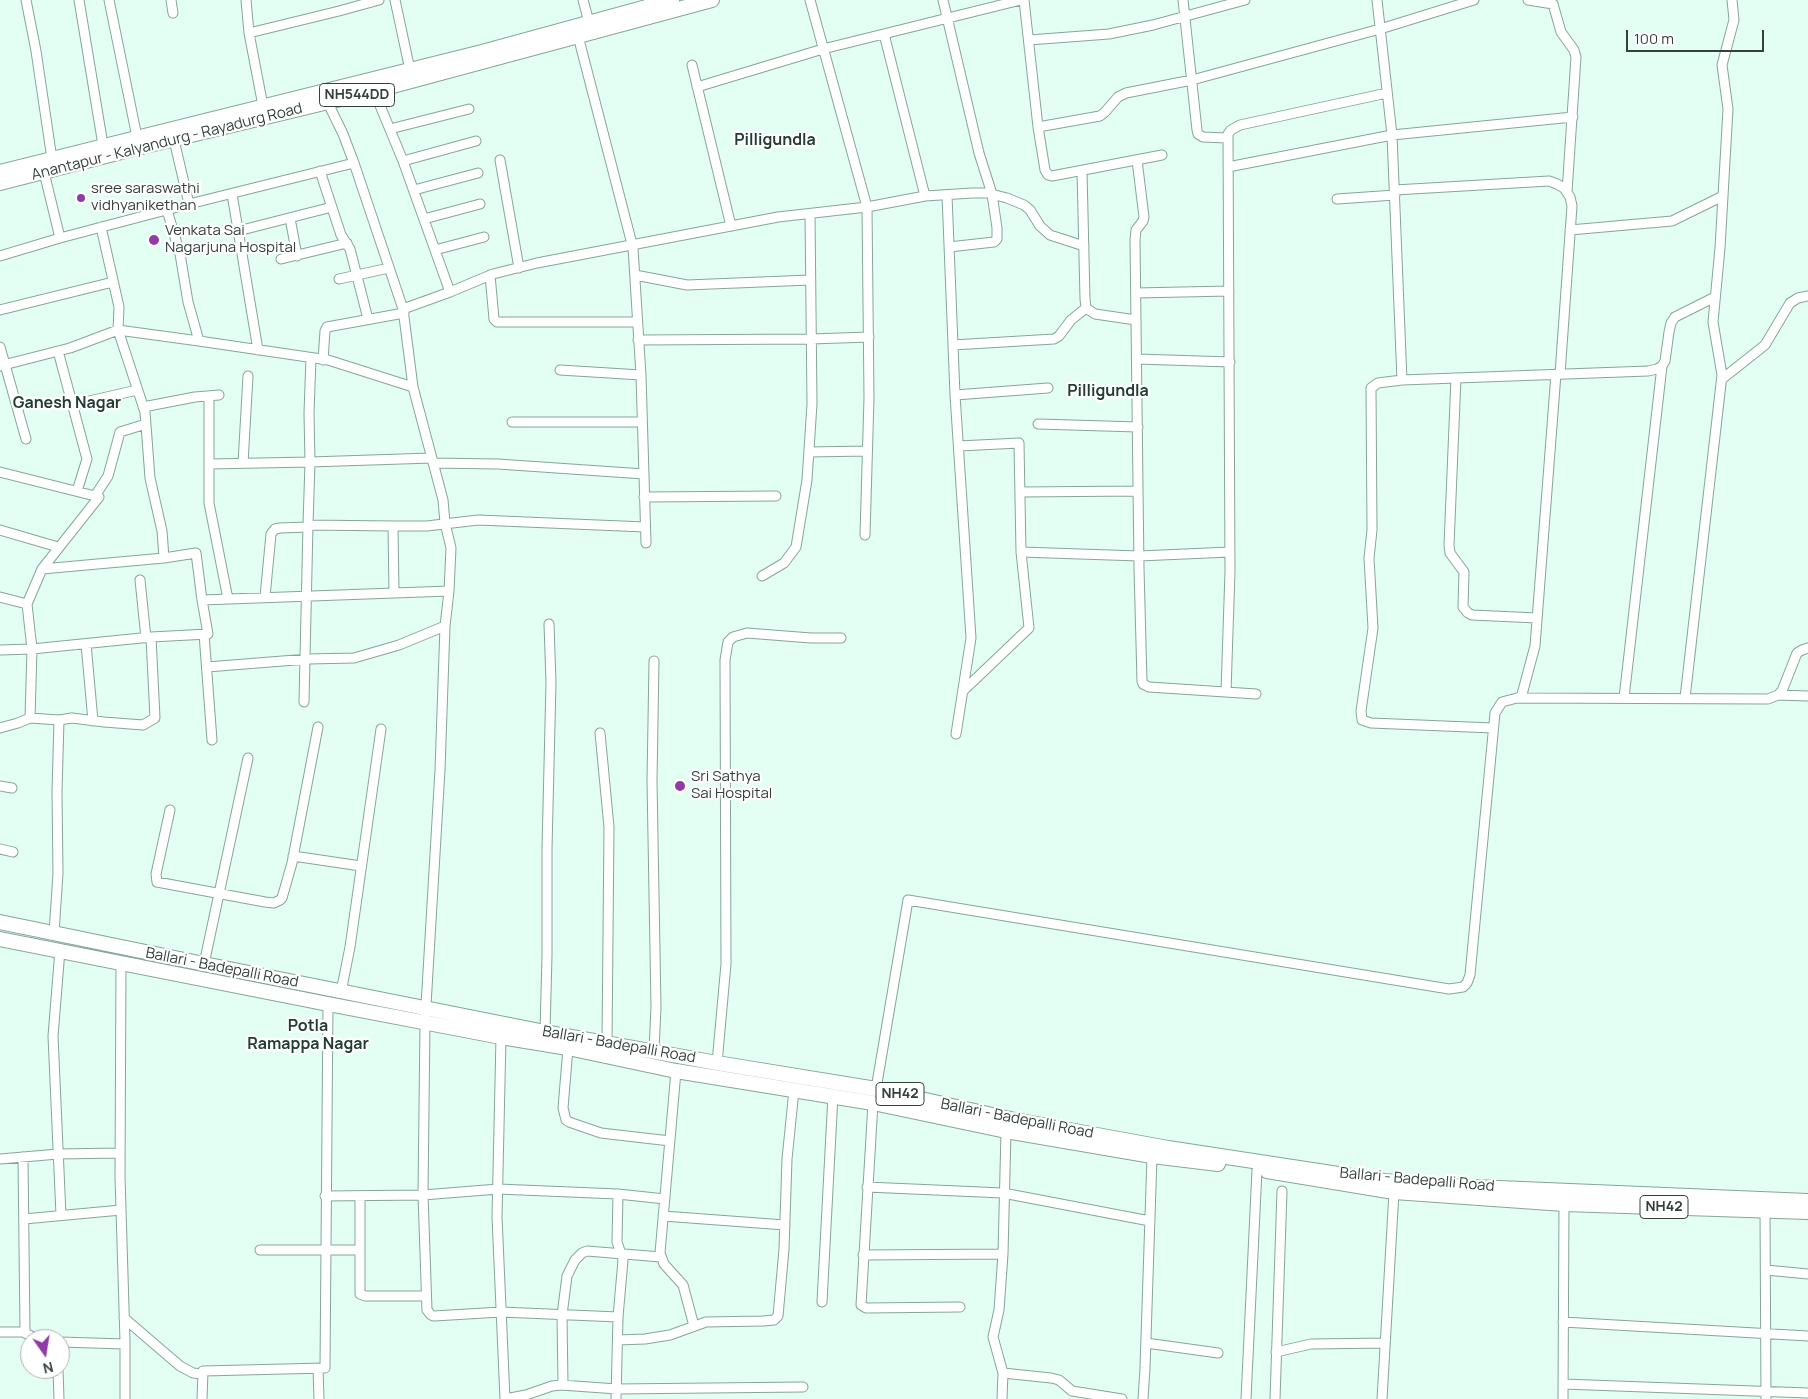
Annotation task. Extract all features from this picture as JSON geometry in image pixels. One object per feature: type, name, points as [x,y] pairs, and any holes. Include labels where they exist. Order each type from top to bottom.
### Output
[{"type":"highway","name":"Anantapur - Kalyandurg - Rayadurg Road","points":[[0,172],[174,140],[325,97],[410,70],[672,0]]},
{"type":"highway","name":"Anantapur - Kalyandurg - Rayadurg Road","points":[[0,184],[46,164],[137,137],[263,106],[374,91],[712,0]]},
{"type":"highway","name":"Ballari - Badepalli Road","points":[[0,922],[341,992],[717,1063],[875,1096],[1168,1148],[1384,1180],[1461,1186],[1808,1201]]},
{"type":"highway","name":"Ballari - Badepalli Road","points":[[0,939],[328,1004],[568,1048],[676,1071],[833,1096],[875,1096],[1006,1131],[1152,1156],[1257,1170],[1394,1192],[1564,1204],[1808,1212]]},
{"type":"street","points":[[26,0],[36,51],[46,164],[60,238]]},
{"type":"street","points":[[79,0],[103,146]]},
{"type":"street","points":[[109,0],[137,137]]},
{"type":"street","points":[[171,0],[173,13]]},
{"type":"street","points":[[246,0],[249,32],[263,106]]},
{"type":"street","points":[[249,32],[379,0]]},
{"type":"street","points":[[395,0],[410,70]]},
{"type":"street","points":[[583,0],[589,22]]},
{"type":"street","points":[[810,0],[867,206],[869,398],[864,535]]},
{"type":"street","points":[[943,0],[979,153],[992,194],[997,228],[996,241],[949,247]]},
{"type":"street","points":[[697,86],[823,49],[1022,0],[1029,40],[1038,128],[1045,170],[1048,175],[1082,171],[1162,155]]},
{"type":"street","points":[[1183,0],[1198,134],[1203,137],[1227,138]]},
{"type":"street","points":[[1029,40],[1109,34],[1185,17],[1245,0]]},
{"type":"street","points":[[1377,0],[1392,135],[1402,380]]},
{"type":"street","points":[[1038,128],[1100,116],[1121,95],[1192,80],[1380,29],[1474,0]]},
{"type":"street","points":[[1521,698],[1534,653],[1572,206],[1567,192],[1577,62],[1574,50],[1561,32],[1553,4],[1528,0]]},
{"type":"street","points":[[1685,698],[1722,379],[1722,370],[1713,327],[1728,103],[1722,65],[1734,20],[1732,0]]},
{"type":"street","points":[[884,34],[925,196]]},
{"type":"street","points":[[578,36],[632,245],[641,375],[646,543]]},
{"type":"street","points":[[692,65],[731,226]]},
{"type":"street","points":[[374,91],[414,190],[450,292]]},
{"type":"street","points":[[1226,692],[1230,552],[1227,138],[1230,130],[1240,125],[1387,93]]},
{"type":"street","points":[[325,97],[343,134],[354,163],[403,311],[414,387],[443,500],[445,523],[451,548],[445,626],[440,770],[425,1008],[425,1170],[423,1195],[427,1310],[434,1316],[501,1312],[618,1317]]},
{"type":"street","points":[[390,129],[468,109]]},
{"type":"street","points":[[1228,167],[1392,135],[1573,117]]},
{"type":"street","points":[[174,140],[189,204]]},
{"type":"street","points":[[403,161],[476,141]]},
{"type":"street","points":[[500,160],[519,268]]},
{"type":"street","points":[[1137,160],[1144,216],[1136,233],[1139,556],[1143,684],[1149,687],[1256,694]]},
{"type":"street","points":[[0,256],[101,227],[354,163]]},
{"type":"street","points":[[1082,171],[1086,308]]},
{"type":"street","points":[[320,172],[341,235],[347,243],[368,319]]},
{"type":"street","points":[[414,190],[478,173]]},
{"type":"street","points":[[1337,199],[1549,181],[1558,184],[1567,192]]},
{"type":"street","points":[[323,360],[324,331],[327,327],[403,311],[490,276],[519,268],[778,217],[867,206],[925,196],[972,193],[992,194],[1017,201],[1024,205],[1030,210],[1040,226],[1050,235],[1084,246]]},
{"type":"street","points":[[232,194],[258,350]]},
{"type":"street","points":[[947,195],[955,395],[972,638],[956,734]]},
{"type":"street","points":[[1570,230],[1672,221],[1723,196]]},
{"type":"street","points":[[424,219],[480,204]]},
{"type":"street","points":[[238,231],[332,207]]},
{"type":"street","points":[[167,210],[180,254],[188,302],[199,341]]},
{"type":"street","points":[[762,576],[784,563],[796,547],[806,489],[812,404],[810,214]]},
{"type":"street","points":[[290,218],[297,256]]},
{"type":"street","points":[[101,227],[119,307],[118,330],[143,407],[150,478],[162,531],[164,558]]},
{"type":"street","points":[[435,250],[484,238]]},
{"type":"street","points":[[282,259],[347,243]]},
{"type":"street","points":[[339,279],[389,268]]},
{"type":"street","points":[[634,275],[687,285],[810,280]]},
{"type":"street","points":[[490,276],[494,319],[499,323],[638,322]]},
{"type":"street","points":[[0,310],[113,282]]},
{"type":"street","points":[[1136,293],[1229,291]]},
{"type":"street","points":[[1722,379],[1765,345],[1790,303],[1798,298],[1808,296]]},
{"type":"street","points":[[1624,698],[1662,366],[1665,361],[1671,323],[1675,316],[1715,297]]},
{"type":"street","points":[[1086,308],[1095,314],[1136,320]]},
{"type":"street","points":[[953,345],[1054,339],[1059,336],[1071,320],[1086,308]]},
{"type":"street","points":[[2,365],[58,351],[118,330],[323,360],[414,387]]},
{"type":"street","points":[[638,340],[811,339],[869,336]]},
{"type":"street","points":[[0,347],[2,365],[26,439]]},
{"type":"street","points":[[58,351],[87,461],[77,491]]},
{"type":"street","points":[[304,702],[311,358]]},
{"type":"street","points":[[1137,359],[1230,362]]},
{"type":"street","points":[[1493,728],[1371,723],[1362,720],[1361,711],[1373,628],[1369,558],[1372,530],[1370,392],[1372,387],[1378,383],[1402,380],[1648,371],[1662,366]]},
{"type":"street","points":[[560,370],[641,375]]},
{"type":"street","points":[[243,463],[248,376]]},
{"type":"street","points":[[1456,378],[1449,545],[1450,553],[1464,572],[1463,607],[1472,615],[1537,618]]},
{"type":"street","points":[[955,395],[1048,388]]},
{"type":"street","points":[[72,406],[137,390]]},
{"type":"street","points":[[143,407],[219,395]]},
{"type":"street","points":[[209,396],[209,503],[228,599]]},
{"type":"street","points":[[512,422],[642,422]]},
{"type":"street","points":[[95,496],[108,476],[120,432],[146,424]]},
{"type":"street","points":[[1038,424],[1138,427]]},
{"type":"street","points":[[959,446],[1019,443],[1021,552],[1028,628],[963,690]]},
{"type":"street","points":[[809,452],[867,451]]},
{"type":"street","points":[[210,464],[366,459],[433,460],[644,474]]},
{"type":"street","points":[[0,472],[99,497],[42,568],[27,604],[32,649],[30,718]]},
{"type":"street","points":[[1020,492],[1138,491]]},
{"type":"street","points":[[644,497],[776,496]]},
{"type":"street","points":[[265,597],[271,534],[280,528],[308,526],[427,526],[478,520],[645,527]]},
{"type":"street","points":[[393,526],[394,592]]},
{"type":"street","points":[[0,530],[58,547]]},
{"type":"street","points":[[1021,552],[1139,556],[1230,552]]},
{"type":"street","points":[[0,650],[208,634],[196,553],[164,558],[42,568]]},
{"type":"street","points":[[0,728],[18,724],[30,718],[59,720],[72,718],[143,725],[155,718],[148,638],[140,580]]},
{"type":"street","points":[[202,600],[449,591]]},
{"type":"street","points":[[0,597],[27,604]]},
{"type":"street","points":[[545,1032],[551,683],[549,624]]},
{"type":"street","points":[[206,667],[306,659],[354,658],[399,645],[445,626]]},
{"type":"street","points":[[717,1063],[726,964],[725,660],[728,642],[733,637],[747,633],[812,638],[841,638]]},
{"type":"street","points":[[204,634],[212,740]]},
{"type":"street","points":[[86,644],[93,721]]},
{"type":"street","points":[[1778,695],[1782,691],[1797,653],[1808,648]]},
{"type":"street","points":[[654,661],[652,781],[656,978],[654,1051]]},
{"type":"street","points":[[960,1307],[863,1307],[860,1302],[875,1096],[908,900],[1457,989],[1467,983],[1470,975],[1493,728],[1495,713],[1502,702],[1508,699],[1521,698],[1768,698],[1778,695],[1808,696]]},
{"type":"street","points":[[54,933],[58,872],[57,792],[59,720]]},
{"type":"street","points":[[170,810],[156,880],[160,883],[269,903],[280,900],[293,856],[318,727]]},
{"type":"street","points":[[341,992],[350,947],[381,729]]},
{"type":"street","points":[[600,733],[609,827],[607,1043]]},
{"type":"street","points":[[204,964],[248,758]]},
{"type":"street","points":[[0,786],[12,788]]},
{"type":"street","points":[[0,849],[13,852]]},
{"type":"street","points":[[293,856],[361,866]]},
{"type":"street","points":[[60,950],[53,1036],[61,1215]]},
{"type":"street","points":[[121,962],[120,1153],[125,1399]]},
{"type":"street","points":[[202,1399],[203,1371],[324,1368],[328,1004]]},
{"type":"street","points":[[501,1037],[497,1217],[505,1399],[526,1395],[552,1386],[563,1385],[617,1389],[803,1387]]},
{"type":"street","points":[[568,1048],[563,1108],[566,1120],[601,1132],[670,1141]]},
{"type":"street","points":[[676,1071],[661,1257],[664,1264],[683,1285],[694,1326]]},
{"type":"street","points":[[618,1340],[670,1335],[706,1322],[776,1319],[779,1314],[787,1159],[794,1090]]},
{"type":"street","points":[[822,1302],[833,1096]]},
{"type":"street","points":[[1002,1399],[1003,1373],[993,1337],[999,1310],[1003,1254],[1006,1131]]},
{"type":"street","points":[[0,1159],[58,1154],[120,1153]]},
{"type":"street","points":[[1142,1399],[1146,1343],[1152,1156]]},
{"type":"street","points":[[23,1157],[25,1329]]},
{"type":"street","points":[[1246,1399],[1257,1170]]},
{"type":"street","points":[[867,1187],[1004,1193],[1150,1221]]},
{"type":"street","points":[[325,1196],[423,1195],[498,1189],[618,1194],[665,1199]]},
{"type":"street","points":[[1275,1399],[1282,1191]]},
{"type":"street","points":[[1382,1399],[1394,1192]]},
{"type":"street","points":[[616,1399],[618,1317],[622,1266],[621,1253],[617,1242],[618,1194]]},
{"type":"street","points":[[360,1196],[359,1292],[362,1296],[426,1296]]},
{"type":"street","points":[[1564,1204],[1564,1399]]},
{"type":"street","points":[[24,1219],[121,1210]]},
{"type":"street","points":[[1766,1211],[1766,1395]]},
{"type":"street","points":[[663,1216],[785,1225]]},
{"type":"street","points":[[260,1250],[359,1250]]},
{"type":"street","points":[[563,1385],[562,1315],[567,1276],[572,1266],[582,1253],[587,1251],[661,1257]]},
{"type":"street","points":[[863,1255],[1003,1254]]},
{"type":"street","points":[[1766,1270],[1808,1274]]},
{"type":"street","points":[[124,1318],[180,1366],[193,1373],[203,1374]]},
{"type":"street","points":[[1564,1322],[1808,1336]]},
{"type":"street","points":[[0,1332],[20,1333]]},
{"type":"street","points":[[70,1342],[125,1344]]},
{"type":"street","points":[[1146,1343],[1218,1353]]},
{"type":"street","points":[[1276,1352],[1311,1344],[1385,1343]]},
{"type":"street","points":[[318,1368],[319,1399]]},
{"type":"street","points":[[1003,1373],[1056,1379],[1072,1391],[1104,1398],[1122,1399]]},
{"type":"street","points":[[58,1379],[59,1399]]},
{"type":"street","points":[[1564,1384],[1766,1395],[1808,1393]]},
{"type":"place","name":"sree saraswathi vidhyanikethan","points":[[81,198]]},
{"type":"place","name":"Venkata Sai Nagarjuna Hospital","points":[[154,240]]},
{"type":"place","name":"Sri Sathya Sai Hospital","points":[[680,786]]},
{"type":"district","name":"Pilligundla","points":[[775,141]]},
{"type":"district","name":"Pilligundla","points":[[1108,392]]},
{"type":"district","name":"Ganesh Nagar","points":[[67,404]]},
{"type":"district","name":"Potla Ramappa Nagar","points":[[308,1036]]}]
